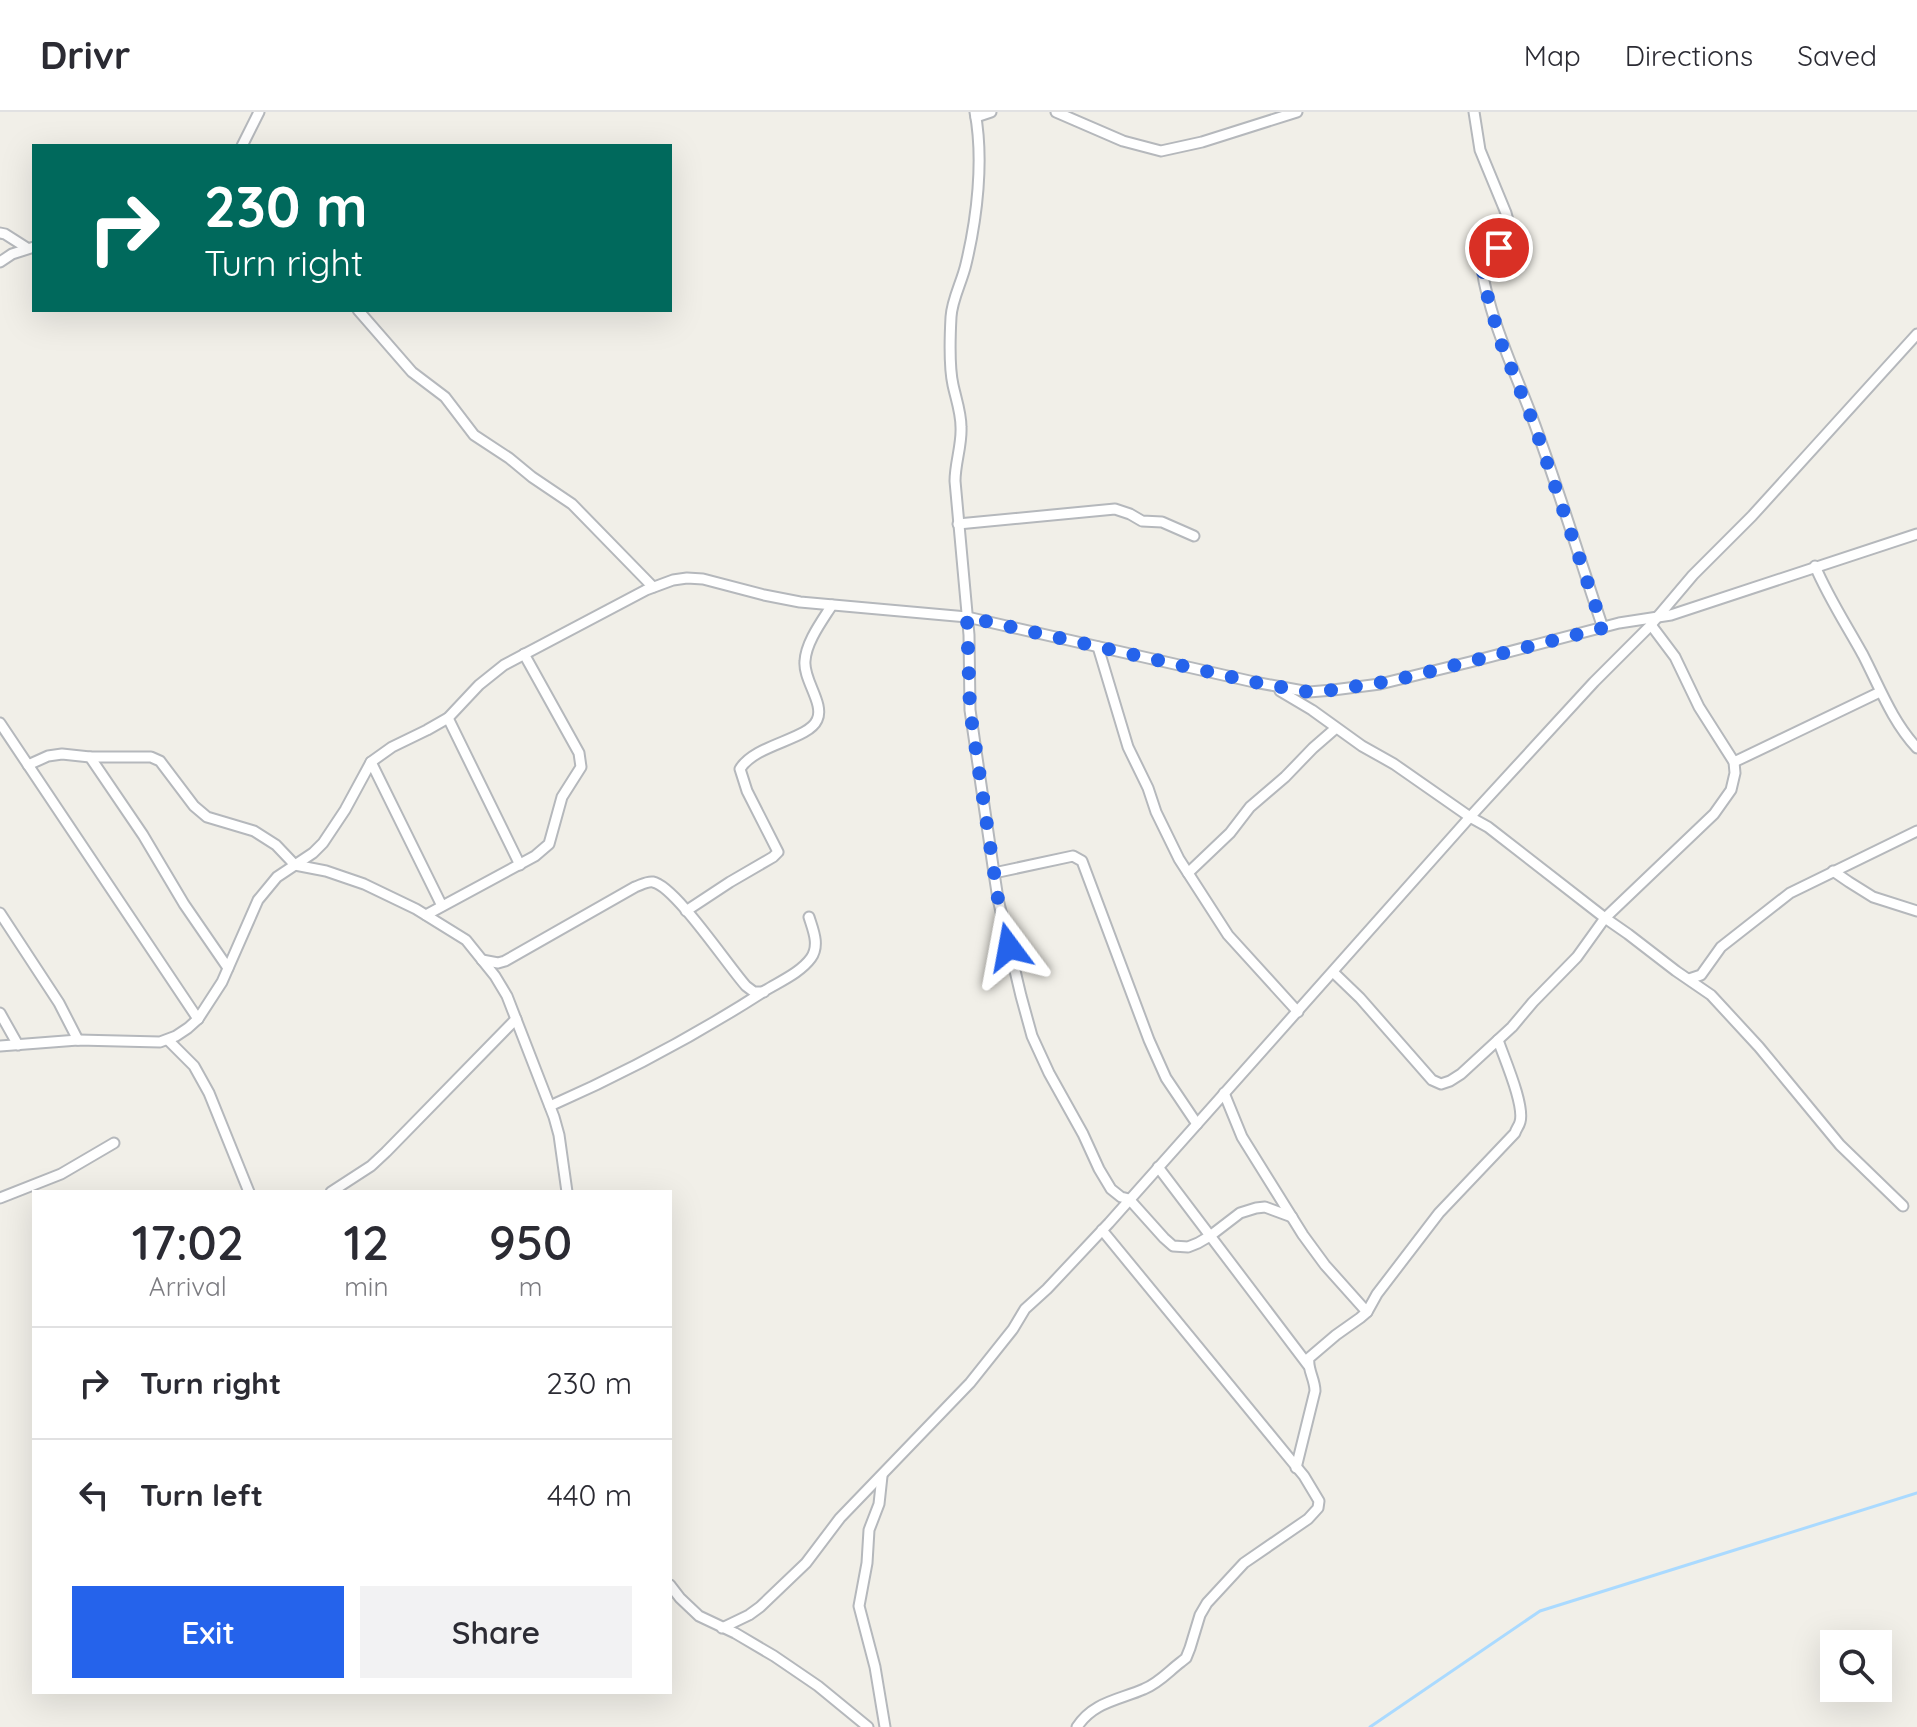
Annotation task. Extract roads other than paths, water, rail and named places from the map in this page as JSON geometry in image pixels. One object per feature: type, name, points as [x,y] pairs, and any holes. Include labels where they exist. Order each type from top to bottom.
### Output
[{"type":"street","points":[[243,144],[259,112]]},
{"type":"street","points":[[991,112],[976,115],[976,212],[965,271],[951,315],[951,376],[962,429],[955,469],[967,617],[970,710],[994,873],[1021,996],[1032,1036],[1049,1073],[1107,1183],[1115,1193],[1129,1199],[1173,1246],[1188,1247],[1210,1236],[1240,1213],[1256,1208],[1265,1207],[1292,1217]]},
{"type":"street","points":[[1056,112],[1123,141],[1161,151],[1202,142],[1297,112]]},
{"type":"street","points":[[1474,112],[1480,150],[1512,235],[1485,263],[1483,271],[1488,298],[1501,343],[1535,427],[1603,628]]},
{"type":"street","points":[[0,233],[31,248]]},
{"type":"street","points":[[0,262],[31,248]]},
{"type":"street","points":[[360,312],[412,372],[445,397],[474,435],[572,504],[653,587]]},
{"type":"street","points":[[722,1628],[749,1615],[816,1551],[840,1518],[970,1383],[1025,1309],[1102,1230],[1470,817],[1693,575],[1752,516],[1917,334]]},
{"type":"street","points":[[958,524],[1115,509],[1142,521],[1162,522],[1194,536]]},
{"type":"street","points":[[0,1046],[78,1040],[151,1042],[168,1040],[188,1028],[198,1019],[228,968],[258,900],[277,877],[323,843],[371,762],[392,747],[448,718],[479,685],[504,665],[653,587],[673,580],[703,579],[764,595],[832,605],[967,617],[1309,692],[1380,684],[1631,621],[1653,621],[1917,534]]},
{"type":"street","points":[[1815,566],[1880,692],[1900,727],[1917,748]]},
{"type":"street","points":[[686,911],[778,852],[747,791],[740,769],[759,752],[815,724],[820,714],[805,672],[805,655],[832,605]]},
{"type":"street","points":[[1333,972],[1428,1076],[1437,1083],[1445,1084],[1498,1040],[1564,971],[1605,918],[1714,814],[1731,790],[1734,762],[1699,707],[1675,657],[1653,621]]},
{"type":"street","points":[[1098,647],[1128,747],[1164,829],[1188,873],[1228,935],[1298,1012]]},
{"type":"street","points":[[426,915],[545,849],[562,797],[577,777],[582,764],[579,753],[524,654]]},
{"type":"street","points":[[1270,685],[1488,827],[1718,1001],[1840,1145],[1903,1206]]},
{"type":"street","points":[[1734,762],[1880,692]]},
{"type":"street","points":[[448,718],[520,865]]},
{"type":"street","points":[[0,723],[198,1019]]},
{"type":"street","points":[[1188,873],[1230,833],[1250,807],[1336,728]]},
{"type":"street","points":[[28,765],[48,756],[62,754],[151,757],[169,771],[186,797],[207,817],[254,831],[266,837],[295,865],[326,871],[364,884],[426,915],[466,940],[501,985],[516,1019],[559,1135],[567,1190]]},
{"type":"street","points":[[90,757],[228,968]]},
{"type":"street","points":[[371,762],[442,906]]},
{"type":"street","points":[[1689,979],[1701,975],[1721,947],[1790,893],[1917,831]]},
{"type":"street","points":[[994,873],[1064,857],[1077,857],[1082,861],[1149,1040],[1166,1078],[1197,1124]]},
{"type":"street","points":[[1833,871],[1873,897],[1917,911]]},
{"type":"street","points":[[482,960],[505,961],[652,881],[662,885],[686,911],[746,986],[754,992],[764,992]]},
{"type":"street","points":[[0,913],[59,1003],[78,1040]]},
{"type":"street","points":[[550,1106],[672,1046],[791,975],[811,958],[814,951],[815,937],[809,917]]},
{"type":"street","points":[[0,1013],[18,1045]]},
{"type":"street","points":[[334,1190],[371,1166],[386,1152],[516,1019]]},
{"type":"street","points":[[168,1040],[194,1066],[209,1093],[248,1190]]},
{"type":"street","points":[[1309,1366],[1309,1358],[1313,1354],[1367,1312],[1385,1283],[1439,1213],[1515,1133],[1521,1121],[1521,1111],[1498,1040]]},
{"type":"street","points":[[1224,1093],[1242,1137],[1315,1254],[1367,1312]]},
{"type":"street","points":[[0,1198],[61,1174],[114,1143]]},
{"type":"street","points":[[1158,1167],[1309,1366],[1314,1379],[1313,1401],[1296,1468]]},
{"type":"street","points":[[1077,1727],[1087,1714],[1105,1702],[1146,1689],[1186,1658],[1207,1603],[1244,1563],[1308,1519],[1318,1508],[1319,1501],[1313,1489],[1102,1230]]},
{"type":"street","points":[[883,1475],[879,1504],[869,1530],[859,1606],[875,1667],[885,1727]]},
{"type":"street","points":[[672,1588],[699,1616],[774,1656],[830,1695],[868,1727]]},
{"type":"waterway","points":[[1370,1727],[1540,1611],[1917,1493]]}]
